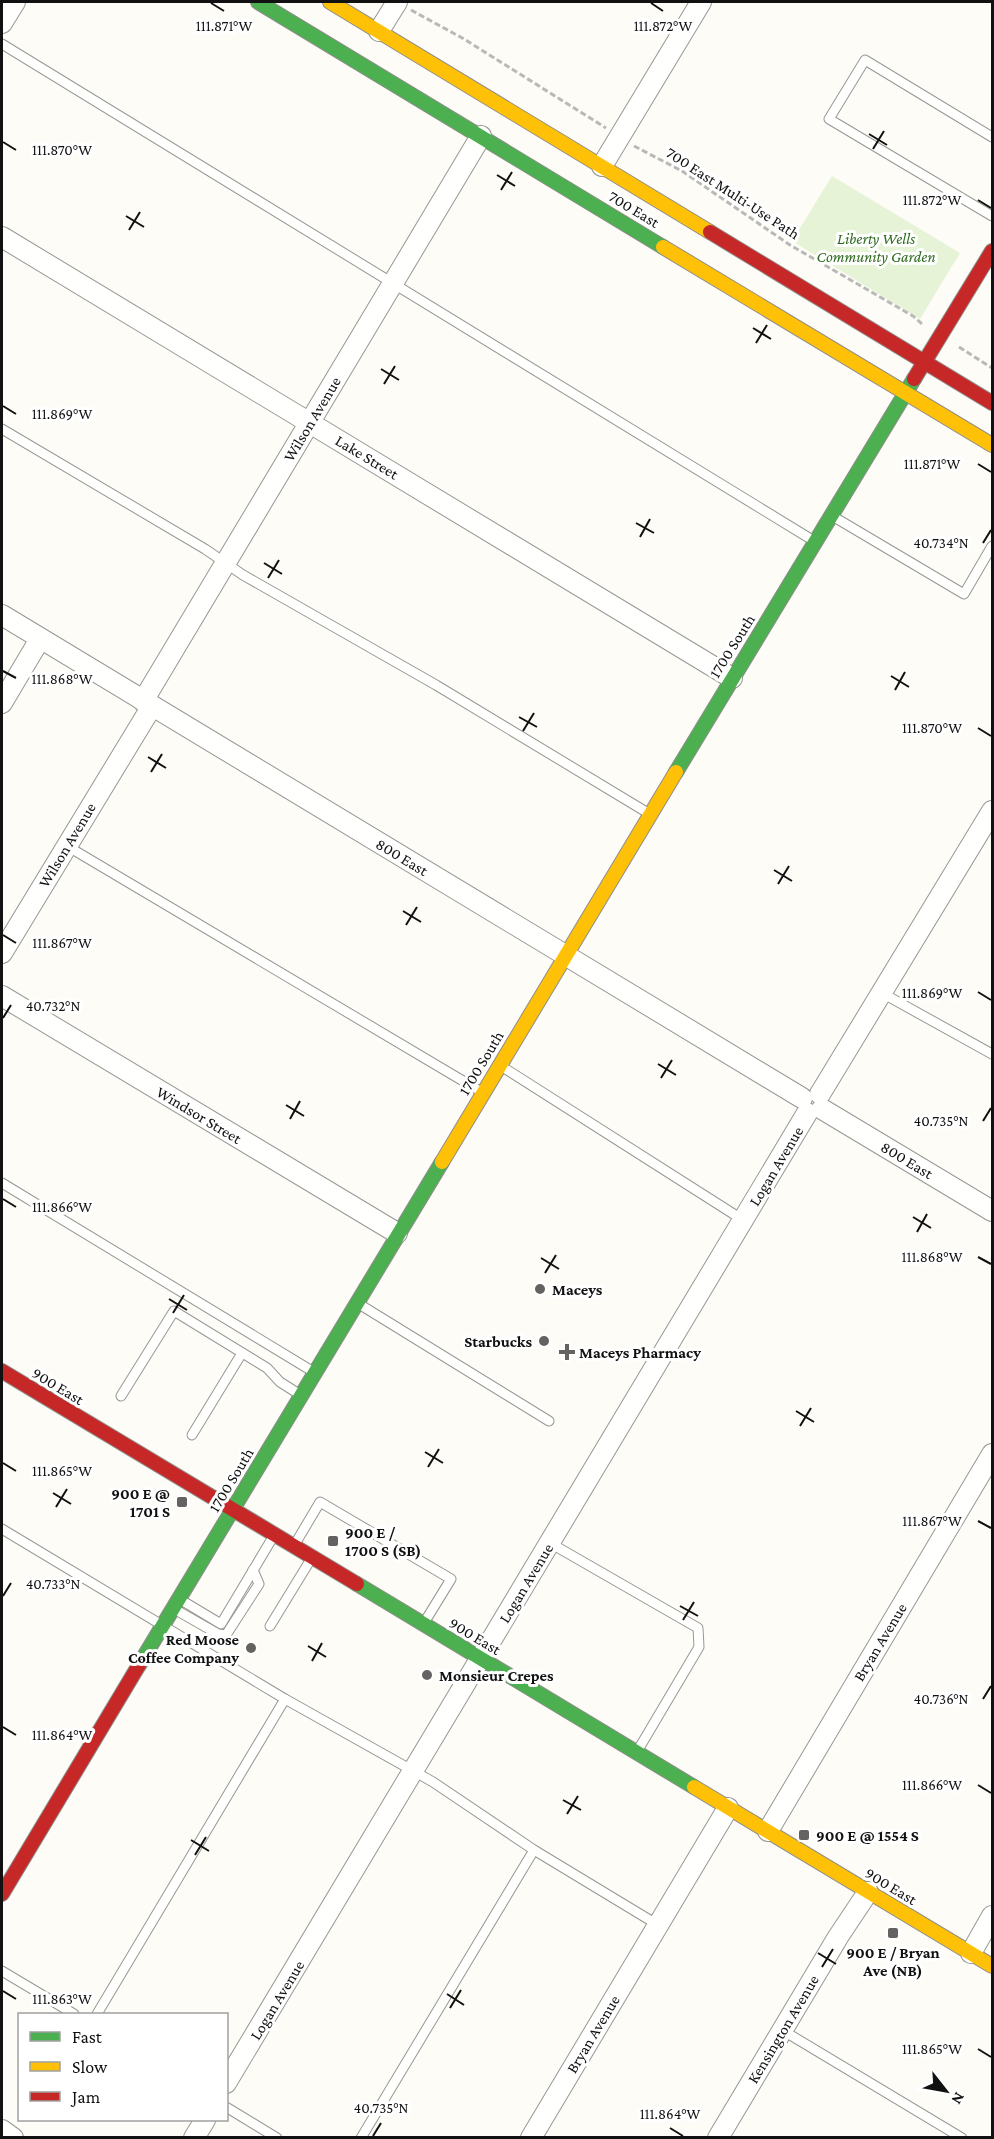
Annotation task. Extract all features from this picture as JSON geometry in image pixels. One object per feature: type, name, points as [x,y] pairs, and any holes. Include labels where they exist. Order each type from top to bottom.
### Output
[{"type":"street","points":[[2,20],[15,2]]},
{"type":"street","name":"700 East","points":[[258,2],[993,445]]},
{"type":"street","name":"700 East","points":[[330,2],[993,403]]},
{"type":"street","points":[[602,166],[701,2]]},
{"type":"street","points":[[379,31],[406,7]]},
{"type":"street","name":"Wilson Avenue","points":[[2,954],[67,846],[225,563],[481,136]]},
{"type":"street","name":"Lake Street","points":[[2,237],[732,678]]},
{"type":"street","name":"1700 South","points":[[2,1894],[397,1233],[993,251]]},
{"type":"street","name":"800 East","points":[[2,615],[993,1211]]},
{"type":"street","points":[[2,703],[40,639]]},
{"type":"street","name":"Logan Avenue","points":[[228,2080],[743,1220],[993,811]]},
{"type":"street","name":"Windsor Street","points":[[2,996],[397,1233]]},
{"type":"street","name":"900 East","points":[[2,1371],[993,1966]]},
{"type":"street","name":"Bryan Avenue","points":[[768,1831],[993,1454]]},
{"type":"street","name":"Bryan Avenue","points":[[531,2138],[728,1808]]},
{"type":"street","name":"Kensington Avenue","points":[[718,2138],[868,1892]]},
{"type":"street","points":[[970,1953],[993,1916]]},
{"type":"street","points":[[194,2138],[204,2121]]},
{"type":"street","points":[[2,2130],[13,2138]]},
{"type":"lane","points":[[2,44],[816,542]]},
{"type":"lane","points":[[993,137],[865,60],[829,119],[993,216]]},
{"type":"lane","points":[[2,429],[225,563],[436,684],[650,815]]},
{"type":"lane","points":[[832,515],[964,594],[993,546]]},
{"type":"lane","points":[[67,846],[483,1092]]},
{"type":"lane","points":[[882,993],[993,1054]]},
{"type":"lane","points":[[500,1065],[743,1220]]},
{"type":"lane","points":[[2,1183],[314,1372]]},
{"type":"lane","points":[[356,1302],[549,1421]]},
{"type":"lane","points":[[121,1396],[174,1311],[242,1353],[301,1395]]},
{"type":"lane","points":[[192,1435],[242,1353]]},
{"type":"lane","points":[[293,1546],[320,1502],[451,1579],[423,1624]]},
{"type":"lane","points":[[2,1529],[164,1624],[285,1699],[414,1770],[534,1850],[658,1924]]},
{"type":"lane","points":[[176,1604],[221,1624],[274,1535]]},
{"type":"lane","points":[[550,1543],[698,1628],[699,1647],[637,1752]]},
{"type":"lane","points":[[270,1626],[312,1557]]},
{"type":"lane","points":[[98,2013],[285,1699]]},
{"type":"lane","points":[[361,2138],[534,1850]]},
{"type":"lane","points":[[2,1971],[72,2013]]},
{"type":"lane","points":[[782,2030],[962,2138]]},
{"type":"lane","points":[[228,2108],[278,2138]]},
{"type":"path","points":[[406,7],[464,39],[611,131]]},
{"type":"path","name":"700 East Multi-Use Path","points":[[629,142],[682,171],[790,245],[913,316],[914,320]]},
{"type":"path","points":[[962,349],[993,368]]},
{"type":"green space","name":"Liberty Wells Community Garden","points":[[832,176],[960,253],[920,319],[792,241]]},
{"type":"traffic: fast","points":[[258,2],[663,247]]},
{"type":"traffic: fast","points":[[676,772],[914,379]]},
{"type":"traffic: fast","points":[[139,1665],[442,1162]]},
{"type":"traffic: fast","points":[[357,1584],[694,1787]]},
{"type":"traffic: slow","points":[[330,2],[710,232]]},
{"type":"traffic: slow","points":[[663,247],[992,445]]},
{"type":"traffic: slow","points":[[442,1162],[676,772]]},
{"type":"traffic: slow","points":[[694,1787],[992,1966]]},
{"type":"traffic: jam","points":[[710,232],[992,403]]},
{"type":"traffic: jam","points":[[914,379],[992,251]]},
{"type":"traffic: jam","points":[[2,1371],[357,1584]]},
{"type":"traffic: jam","points":[[2,1894],[139,1665]]},
{"type":"place","name":"Maceys","points":[[540,1289]]},
{"type":"place","name":"Starbucks","points":[[544,1341]]},
{"type":"place","name":"Maceys Pharmacy","points":[[567,1352]]},
{"type":"place","name":"900 E @ 1701 S","points":[[182,1502]]},
{"type":"place","name":"900 E / 1700 S (SB)","points":[[333,1541]]},
{"type":"place","name":"Red Moose Coffee Company","points":[[251,1648]]},
{"type":"place","name":"Monsieur Crepes","points":[[427,1675]]},
{"type":"place","name":"900 E @ 1554 S","points":[[804,1835]]},
{"type":"place","name":"900 E / Bryan Ave (NB)","points":[[893,1933]]}]
